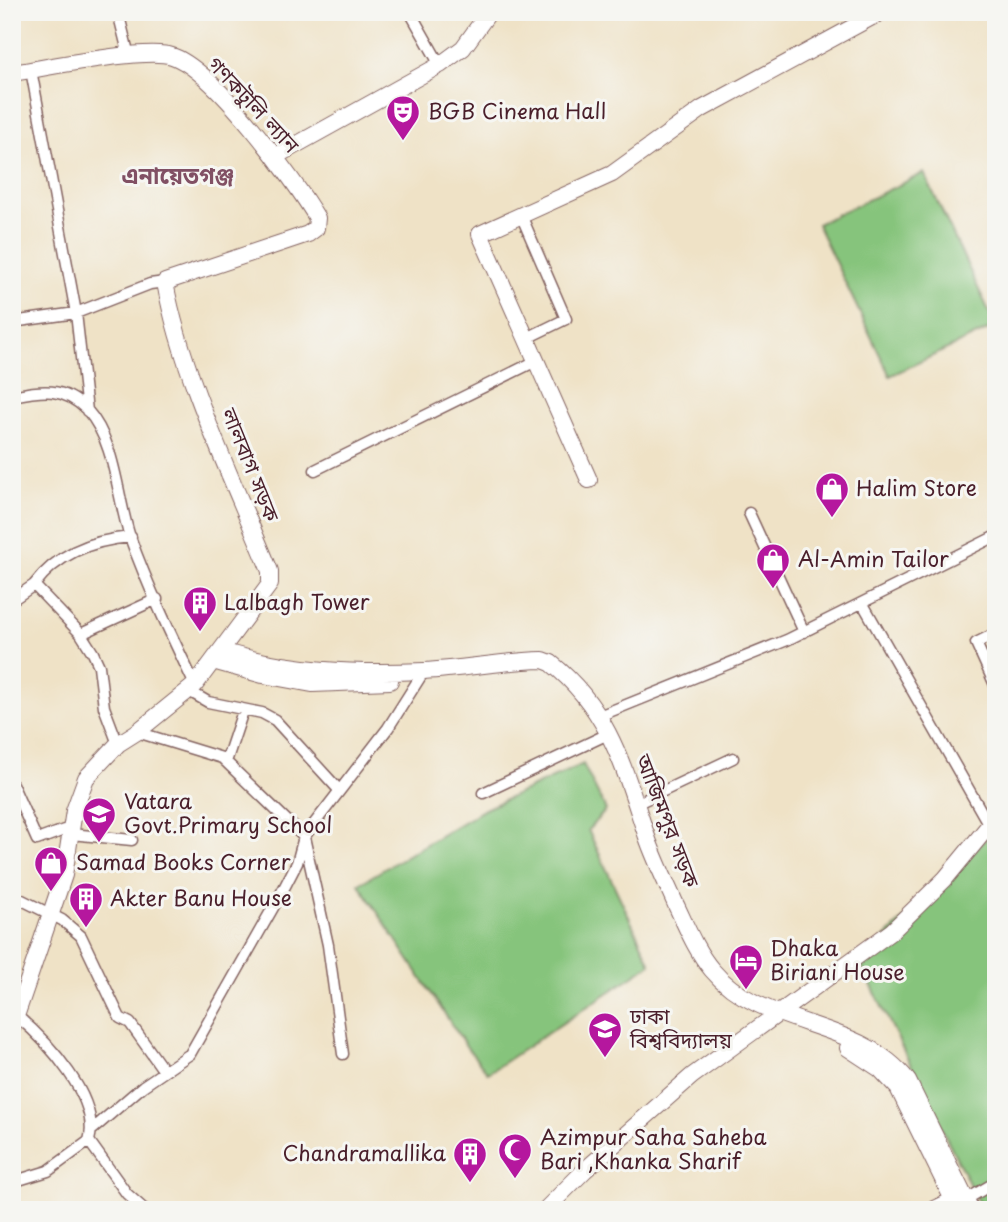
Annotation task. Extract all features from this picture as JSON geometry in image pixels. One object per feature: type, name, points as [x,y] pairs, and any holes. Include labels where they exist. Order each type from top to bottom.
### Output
[{"type":"street","points":[[118,12],[129,56]]},
{"type":"street","points":[[410,12],[440,65]]},
{"type":"street","points":[[276,156],[440,65],[463,48],[489,12]]},
{"type":"street","points":[[589,480],[481,234],[621,170],[702,109],[881,12]]},
{"type":"street","name":"গণকটুলি ল্যান","points":[[12,73],[129,56],[171,56],[200,74],[276,156],[317,218],[316,228],[308,234],[165,282]]},
{"type":"street","points":[[31,70],[76,313],[87,411],[104,440],[131,537],[192,688],[208,702],[262,713],[275,720],[338,790]]},
{"type":"street","points":[[521,215],[566,319],[527,338]]},
{"type":"street","points":[[12,322],[76,313],[150,284],[165,282]]},
{"type":"street","name":"লালবাগ সড়ক","points":[[15,1022],[64,875],[74,811],[86,778],[118,744],[138,732],[192,688],[265,596],[270,584],[270,571],[215,438],[170,313],[165,282]]},
{"type":"street","points":[[315,470],[536,361]]},
{"type":"street","points":[[12,396],[43,389],[61,393],[87,411]]},
{"type":"street","points":[[749,513],[804,632]]},
{"type":"street","points":[[599,716],[804,632],[996,536]]},
{"type":"street","points":[[12,600],[34,585],[44,572],[81,547],[107,539],[131,537]]},
{"type":"street","points":[[34,585],[81,634],[99,666],[104,707],[118,744]]},
{"type":"street","points":[[81,634],[157,599]]},
{"type":"street","points":[[545,1210],[692,1076],[892,931],[945,879],[993,821],[863,604]]},
{"type":"street","points":[[996,633],[976,643],[996,687]]},
{"type":"street","name":"আজিমপুর সড়ক","points":[[217,656],[312,671],[421,676],[548,671],[605,735],[636,804],[660,869],[698,951],[729,988],[776,1016]]},
{"type":"street","name":"আজিমপুর সড়ক","points":[[421,676],[543,660],[579,688],[599,716],[640,842],[692,956],[724,994],[776,1016],[873,1050],[898,1068],[908,1081],[963,1201]]},
{"type":"street","points":[[12,1182],[48,1171],[89,1141],[93,1129],[164,1071],[190,1054],[283,890],[297,863],[304,837],[388,727],[421,676]]},
{"type":"street","points":[[226,762],[243,711]]},
{"type":"street","points":[[138,732],[226,762],[304,837],[328,945],[343,1054]]},
{"type":"street","points":[[483,793],[605,735]]},
{"type":"street","points":[[636,804],[733,758]]},
{"type":"street","points":[[12,784],[37,840],[64,830],[71,834],[132,840]]},
{"type":"street","points":[[12,905],[18,898],[51,913],[81,936],[120,1018],[130,1023],[164,1071]]},
{"type":"street","points":[[15,1022],[54,1051],[71,1075],[93,1129]]},
{"type":"street","points":[[89,1141],[128,1194],[145,1210]]},
{"type":"street","points":[[926,1210],[963,1201],[996,1182]]},
{"type":"green space","points":[[924,173],[996,326],[890,376],[817,224]]},
{"type":"green space","points":[[583,764],[606,810],[588,830],[651,964],[488,1073],[468,1049],[359,884],[485,809]]},
{"type":"green space","points":[[996,829],[996,1210],[982,1210],[860,962]]},
{"type":"place","name":"BGB Cinema Hall","points":[[403,142]]},
{"type":"place","name":"Halim Store","points":[[832,519]]},
{"type":"place","name":"Al-Amin Tailor","points":[[773,590]]},
{"type":"place","name":"Lalbagh Tower","points":[[200,633]]},
{"type":"place","name":"Vatara Govt.Primary School","points":[[99,844]]},
{"type":"place","name":"Samad Books Corner","points":[[51,893]]},
{"type":"place","name":"Akter Banu House","points":[[86,929]]},
{"type":"place","name":"Dhaka Biriani House","points":[[746,991]]},
{"type":"place","name":"ঢাকা বিশ্ববিদ্যালয়","points":[[605,1059]]},
{"type":"place","name":"Azimpur Saha Saheba Bari ,Khanka Sharif","points":[[515,1180]]},
{"type":"place","name":"Chandramallika","points":[[470,1184]]},
{"type":"district","name":"এনায়েতগঞ্জ","points":[[178,176]]}]
